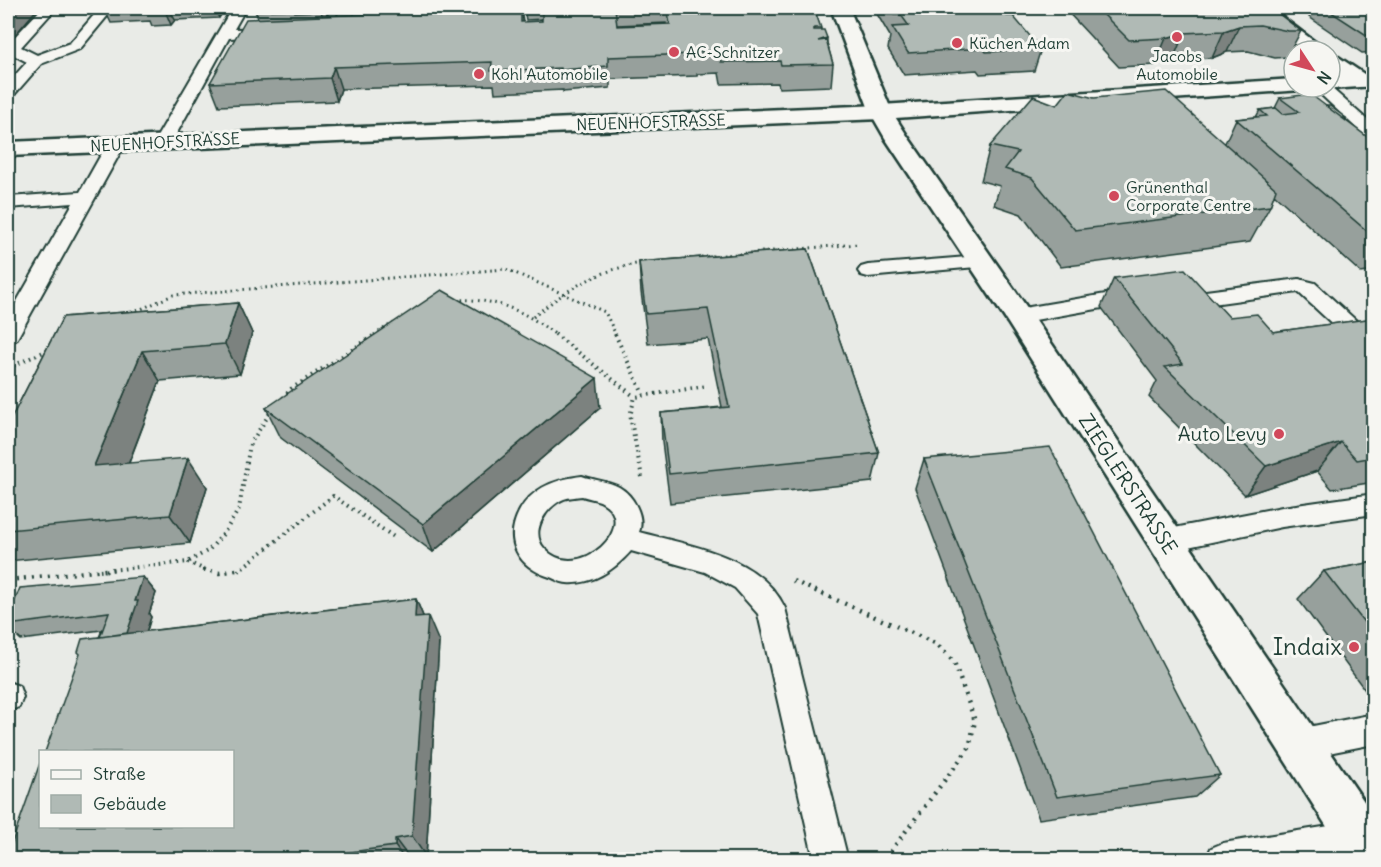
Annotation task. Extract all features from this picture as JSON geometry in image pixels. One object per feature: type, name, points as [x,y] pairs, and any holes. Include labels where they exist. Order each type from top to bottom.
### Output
[{"type":"street","name":"ZIEGLERSTRASSE","points":[[840,8],[881,112],[1018,316],[1367,848]]},
{"type":"street","points":[[1258,8],[1301,39]]},
{"type":"street","points":[[1342,67],[1366,81]]},
{"type":"street","points":[[1342,82],[1366,81]]},
{"type":"street","name":"NEUENHOFSTRASSE","points":[[8,149],[881,112],[1282,87]]},
{"type":"lane","points":[[36,61],[12,48],[49,8]]},
{"type":"lane","points":[[8,92],[36,61],[75,46],[107,8]]},
{"type":"lane","points":[[163,142],[239,8]]},
{"type":"lane","points":[[340,28],[348,8]]},
{"type":"lane","points":[[224,34],[282,31]]},
{"type":"lane","points":[[1334,99],[1374,135]]},
{"type":"lane","points":[[8,335],[116,144]]},
{"type":"lane","points":[[8,202],[86,197]]},
{"type":"lane","points":[[868,271],[980,262]]},
{"type":"lane","points":[[1018,316],[1167,292],[1177,292],[1198,299],[1299,285],[1308,288],[1374,350]]},
{"type":"lane","points":[[1164,541],[1282,517],[1374,504]]},
{"type":"lane","points":[[626,539],[712,562],[745,580],[771,608],[831,860]]},
{"type":"lane","points":[[1298,744],[1374,729]]},
{"type":"lane","points":[[1223,860],[1367,848]]},
{"type":"path","points":[[694,258],[869,243]]},
{"type":"path","points":[[533,317],[579,281],[604,271],[644,262]]},
{"type":"path","points":[[131,313],[173,295],[506,268],[605,312],[643,394]]},
{"type":"path","points":[[447,302],[478,299],[502,304],[533,317],[635,397]]},
{"type":"path","points":[[8,580],[188,562],[209,550],[224,533],[239,508],[250,444],[265,418],[291,389],[396,321]]},
{"type":"path","points":[[8,368],[49,350]]},
{"type":"path","points":[[635,397],[707,386]]},
{"type":"path","points":[[635,397],[630,416],[642,482]]},
{"type":"path","points":[[188,562],[208,572],[223,575],[241,570],[333,496],[394,537]]},
{"type":"path","points":[[745,580],[787,578],[937,644],[954,662],[975,721],[969,748],[884,860]]},
{"type":"building","points":[[257,8],[322,8],[321,11],[295,12],[296,9],[255,11]]},
{"type":"building","points":[[521,8],[521,22],[542,21],[542,8],[615,8],[617,26],[670,24],[667,8],[814,8],[821,28],[814,28],[814,30],[824,30],[827,38],[818,41],[826,40],[833,64],[781,65],[780,61],[721,62],[720,51],[608,57],[608,66],[561,70],[561,68],[491,71],[492,62],[334,67],[330,78],[210,83],[246,19]]},
{"type":"building","points":[[889,8],[970,8],[972,10],[1000,8],[1007,16],[1013,16],[1041,49],[986,52],[983,48],[908,53],[892,27],[909,26],[901,15],[894,15]]},
{"type":"building","points":[[1097,8],[1271,8],[1301,31],[1288,31],[1260,25],[1239,26],[1224,31],[1129,40]]},
{"type":"building","points":[[1325,8],[1374,8],[1374,38],[1371,38]]},
{"type":"building","points":[[1068,91],[1094,98],[1166,91],[1276,189],[1270,206],[1075,230],[1032,178],[1005,169],[1018,152],[990,146],[1033,96],[1057,105]]},
{"type":"building","points":[[1280,98],[1317,99],[1374,142],[1374,237],[1236,119],[1267,116],[1260,110],[1276,108],[1283,114],[1299,112]]},
{"type":"building","points":[[1326,106],[1330,106],[1346,118],[1342,118]]},
{"type":"building","points":[[808,249],[879,453],[669,474],[661,413],[729,407],[708,309],[646,314],[639,262]]},
{"type":"building","name":"Auto Levy","points":[[1185,269],[1229,317],[1257,314],[1273,332],[1374,318],[1374,457],[1357,460],[1341,442],[1266,466],[1165,367],[1183,364],[1114,278]]},
{"type":"building","points":[[442,290],[597,378],[423,524],[266,408]]},
{"type":"building","points":[[238,303],[225,344],[142,351],[94,466],[188,458],[170,515],[8,530],[8,425],[63,317]]},
{"type":"building","points":[[1050,447],[1220,775],[1057,797],[924,459]]},
{"type":"building","points":[[1374,562],[1374,635],[1324,571]]},
{"type":"building","points":[[143,577],[127,633],[100,637],[109,612],[8,625],[8,617],[20,588]]},
{"type":"building","points":[[416,599],[415,617],[428,616],[412,836],[395,839],[395,846],[292,860],[8,860],[8,854],[39,766],[39,828],[234,828],[234,750],[46,750],[80,654],[78,652],[82,639]]},
{"type":"place","name":"Jacobs Automobile","points":[[1177,37]]},
{"type":"place","name":"Küchen Adam","points":[[957,43]]},
{"type":"place","name":"AC-Schnitzer","points":[[674,52]]},
{"type":"place","name":"Kohl Automobile","points":[[479,74]]},
{"type":"place","name":"Grünenthal Corporate Centre","points":[[1114,196]]},
{"type":"place","name":"Auto Levy","points":[[1279,434]]},
{"type":"place","name":"Indaix","points":[[1354,647]]}]
